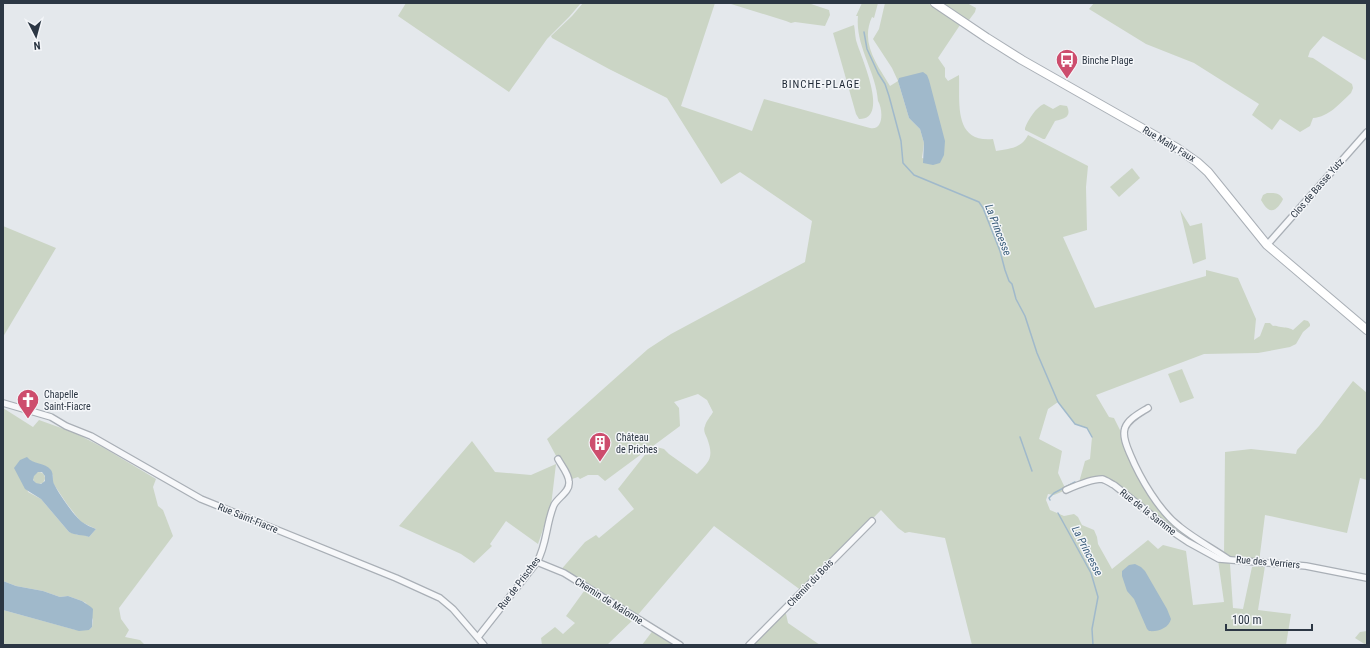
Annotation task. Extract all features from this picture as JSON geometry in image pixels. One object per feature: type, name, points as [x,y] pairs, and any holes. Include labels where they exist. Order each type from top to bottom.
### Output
[{"type":"street","name":"Rue Mahy Faux","points":[[935,3],[1022,60],[1189,156],[1202,166],[1217,182],[1267,245],[1367,330]]},
{"type":"street","name":"Clos de Basse Yutz","points":[[1267,245],[1367,132]]},
{"type":"street","name":"Rue Saint-Fiacre","points":[[3,403],[50,417],[66,426],[91,436],[201,499],[425,590],[448,604],[484,645]]},
{"type":"street","name":"Rue des Verriers","points":[[1148,408],[1133,418],[1125,427],[1124,438],[1135,466],[1145,485],[1166,514],[1179,526],[1228,559],[1306,566],[1367,578]]},
{"type":"street","name":"Rue de Prisches","points":[[478,637],[541,554],[554,504],[569,486],[569,480],[558,459]]},
{"type":"street","name":"Rue de la Samme","points":[[1066,490],[1094,480],[1104,480],[1114,485],[1173,532],[1188,542],[1219,558],[1228,559]]},
{"type":"street","name":"Chemin du Bois","points":[[749,645],[872,521]]},
{"type":"street","name":"Chemin de Malonne","points":[[536,562],[564,573],[680,645]]},
{"type":"green space","points":[[406,3],[581,3],[547,39],[509,92],[398,16]]},
{"type":"green space","points":[[583,3],[715,3],[681,106],[752,131],[764,99],[870,128],[875,128],[880,123],[881,109],[874,79],[862,48],[858,27],[858,16],[856,16],[862,3],[878,3],[874,18],[872,17],[869,27],[869,44],[875,61],[890,86],[898,81],[892,68],[873,39],[879,29],[885,3],[928,3],[960,25],[938,58],[945,68],[945,77],[948,81],[959,75],[961,119],[965,128],[971,134],[980,139],[993,139],[996,151],[1010,148],[1022,143],[1028,135],[1088,166],[1086,187],[1087,230],[1063,237],[1095,308],[1206,276],[1206,270],[1238,278],[1256,319],[1254,340],[1260,336],[1265,323],[1270,323],[1273,326],[1293,330],[1304,320],[1308,321],[1310,326],[1303,332],[1296,344],[1290,347],[1258,353],[1204,354],[1096,395],[1109,417],[1114,418],[1135,466],[1166,514],[1220,554],[1219,559],[1205,552],[1104,480],[1078,486],[1085,461],[1090,459],[1092,437],[1087,428],[1075,424],[1058,402],[1048,409],[1039,439],[1062,451],[1058,473],[1066,490],[1054,495],[1048,494],[1046,500],[1050,510],[1064,516],[1074,514],[1078,517],[1082,525],[1094,530],[1098,544],[1112,569],[1148,540],[1158,549],[1163,545],[1186,551],[1193,605],[1224,602],[1218,560],[1230,564],[1233,608],[1243,609],[1252,567],[1265,566],[1258,610],[1291,614],[1286,645],[972,645],[945,538],[909,532],[905,533],[898,528],[881,510],[802,591],[714,526],[636,617],[607,645],[542,645],[541,638],[555,627],[563,634],[575,623],[566,616],[587,587],[559,572],[585,542],[596,535],[599,538],[634,509],[618,489],[651,447],[605,481],[598,475],[588,475],[580,479],[578,477],[569,480],[547,439],[648,349],[671,334],[805,262],[812,221],[740,172],[721,184],[667,98],[552,38],[551,36]],"holes":[[[898,81],[940,163],[922,158],[924,143],[920,129],[909,118]],[[698,394],[707,400],[713,412],[706,422],[704,429],[709,444],[710,458],[697,474],[664,449],[653,446],[680,426],[679,408],[674,402]]]},
{"type":"green space","points":[[715,3],[808,3],[829,10],[830,15],[825,26],[795,22],[791,23],[731,4]]},
{"type":"green space","points":[[935,3],[967,3],[976,8],[969,20],[964,21]]},
{"type":"green space","points":[[1094,3],[1367,3],[1367,61],[1323,36],[1310,51],[1308,57],[1313,58],[1352,84],[1353,88],[1351,93],[1329,112],[1313,118],[1310,126],[1300,132],[1280,119],[1272,130],[1252,115],[1259,104],[1194,63],[1146,44],[1089,9]]},
{"type":"green space","points":[[854,25],[856,40],[867,72],[873,98],[873,109],[868,117],[859,119],[856,114],[833,33]]},
{"type":"green space","points":[[1044,104],[1053,109],[1060,105],[1067,106],[1068,115],[1055,121],[1045,139],[1043,139],[1025,130],[1025,128],[1033,114]]},
{"type":"green space","points":[[1132,168],[1140,178],[1119,197],[1110,187]]},
{"type":"green space","points":[[1267,193],[1278,194],[1283,199],[1279,206],[1273,210],[1268,209],[1261,200],[1263,195]]},
{"type":"green space","points":[[1180,210],[1190,226],[1202,223],[1206,259],[1193,264]]},
{"type":"green space","points":[[3,226],[56,248],[3,337]]},
{"type":"green space","points":[[1182,369],[1194,398],[1180,403],[1168,374]]},
{"type":"green space","points":[[1353,381],[1367,393],[1367,480],[1360,478],[1347,533],[1265,515],[1259,562],[1224,556],[1225,452],[1251,449],[1296,454],[1297,450],[1319,426]]},
{"type":"green space","points":[[3,408],[33,427],[39,420],[75,433],[104,448],[156,479],[153,487],[158,506],[163,510],[173,536],[119,608],[121,619],[129,630],[125,637],[140,640],[145,645],[3,645],[3,610],[76,630],[89,630],[92,627],[93,620],[86,603],[82,601],[68,596],[60,597],[43,591],[16,586],[3,581]],"holes":[[[20,460],[53,475],[53,483],[81,522],[96,529],[89,537],[82,534],[78,535],[69,532],[41,499],[28,492]]]},
{"type":"green space","points":[[472,441],[495,472],[531,475],[556,464],[551,506],[538,544],[506,521],[490,544],[492,546],[474,563],[461,554],[399,526]]},
{"type":"green space","points":[[37,472],[41,472],[45,478],[41,484],[37,484],[33,480],[33,476]]},
{"type":"green space","points":[[785,609],[788,623],[820,645],[749,645]]},
{"type":"green space","points":[[654,629],[680,645],[642,645]]},
{"type":"green space","points":[[1367,631],[1366,645],[1355,638],[1360,632]]},
{"type":"water","points":[[923,72],[927,75],[929,80],[945,141],[944,155],[940,163],[933,165],[923,163],[924,143],[920,129],[909,118],[898,81],[899,78]]},
{"type":"water","points":[[27,457],[32,461],[48,467],[51,470],[54,484],[71,510],[82,522],[96,529],[89,537],[69,532],[41,499],[25,489],[14,468],[20,460]],"holes":[[[38,472],[42,472],[45,476],[45,481],[41,484],[36,483],[33,480],[34,476]]]},
{"type":"water","points":[[1135,564],[1145,571],[1167,609],[1171,619],[1168,625],[1163,629],[1149,631],[1147,629],[1134,599],[1127,591],[1122,576],[1122,571],[1129,565]]},
{"type":"water","points":[[3,581],[16,586],[43,591],[60,597],[68,596],[82,601],[93,609],[92,627],[89,630],[79,631],[3,610]]},
{"type":"waterway","name":"La Princesse","points":[[864,32],[867,49],[885,84],[889,96],[901,141],[903,163],[914,175],[979,202],[983,208],[1000,251],[1009,281],[1012,284],[1016,299],[1025,316],[1037,353],[1058,402],[1075,424],[1087,428],[1092,437]]},
{"type":"waterway","points":[[1020,437],[1032,471]]},
{"type":"waterway","points":[[1050,500],[1049,498],[1054,493],[1075,482]]},
{"type":"waterway","name":"La Princesse","points":[[1058,513],[1091,573],[1098,597],[1092,629],[1093,645]]},
{"type":"place","name":"Binche Plage","points":[[1067,80]]},
{"type":"place","name":"Chapelle Saint-Fiacre","points":[[28,420]]},
{"type":"place","name":"Château de Priches","points":[[600,462]]},
{"type":"district","name":"BINCHE-PLAGE","points":[[821,84]]}]
